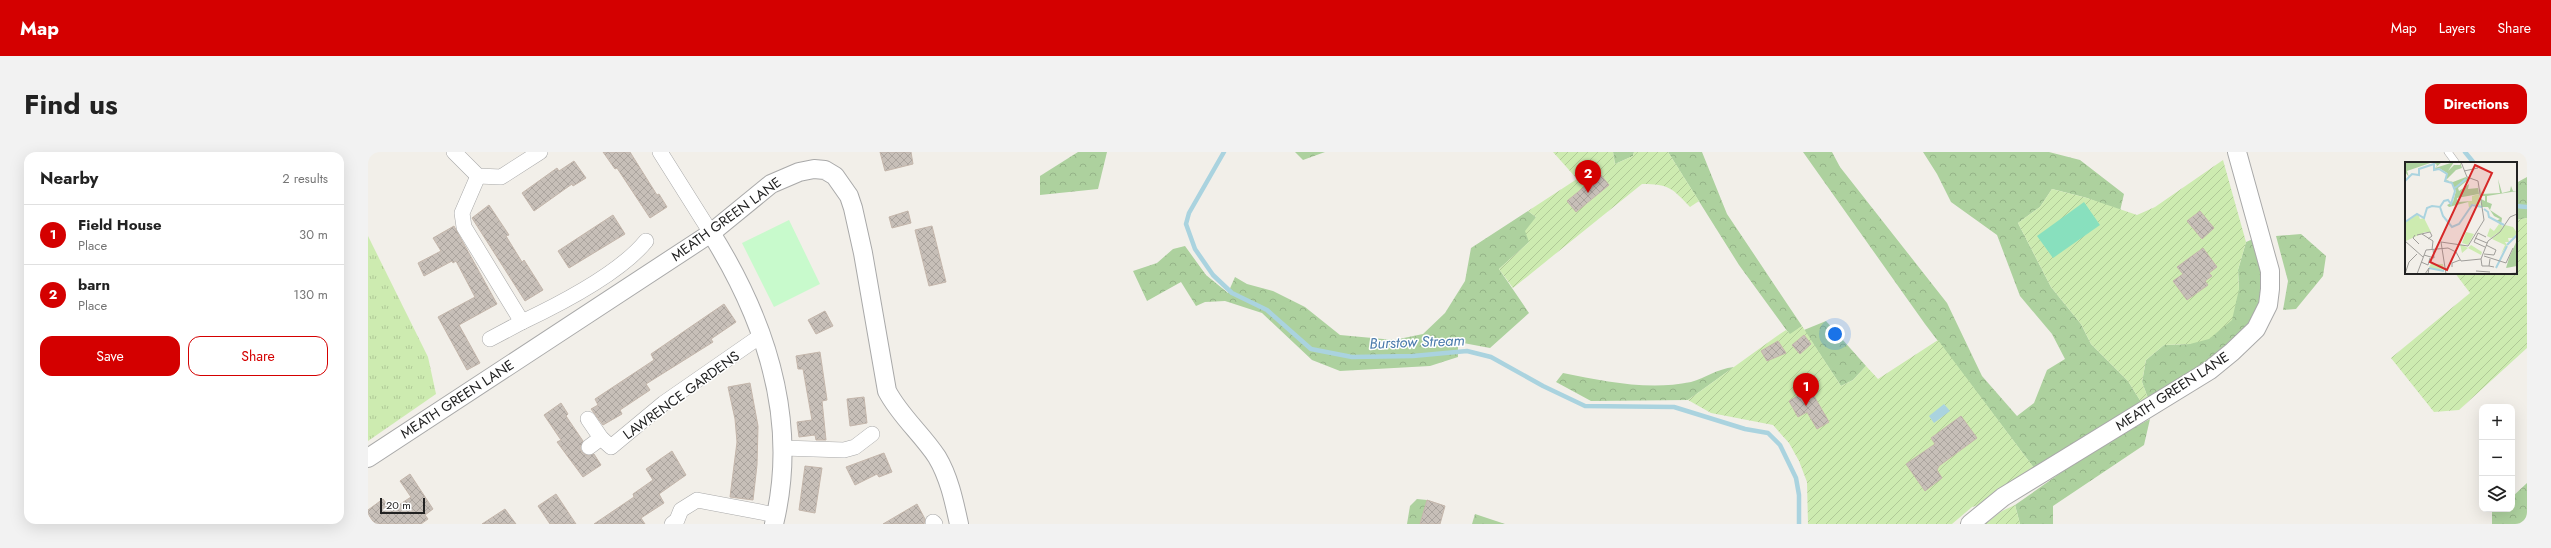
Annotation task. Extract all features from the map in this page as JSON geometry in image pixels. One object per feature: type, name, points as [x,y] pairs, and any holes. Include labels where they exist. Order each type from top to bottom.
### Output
[{"type":"street","points":[[454,152],[478,176],[501,177],[540,152]]},
{"type":"street","points":[[660,152],[712,232],[731,264],[746,295],[773,367],[781,409],[783,448],[782,483],[775,519],[697,500],[681,510],[672,524]]},
{"type":"street","name":"MEATH GREEN LANE","points":[[1970,524],[2003,497],[2210,370],[2232,352],[2256,329],[2268,305],[2270,270],[2244,183],[2237,152]]},
{"type":"street","name":"MEATH GREEN LANE","points":[[368,458],[712,232],[771,184],[783,178],[814,169],[825,170],[835,176],[849,196],[853,208],[863,253],[887,391],[894,403],[942,466],[950,487],[959,524]]},
{"type":"street","points":[[478,176],[462,212],[464,227],[522,322]]},
{"type":"street","points":[[490,339],[550,309],[634,256],[646,241]]},
{"type":"street","name":"LAWRENCE GARDENS","points":[[588,419],[601,438],[610,447],[664,403],[762,335]]},
{"type":"street","points":[[783,448],[844,450],[855,447],[872,434]]},
{"type":"street","name":"LAWRENCE GARDENS","points":[[589,447],[601,438]]},
{"type":"lane","points":[[2448,152],[2455,162]]},
{"type":"green space","points":[[1078,152],[1107,152],[1098,189],[1040,195],[1040,176]]},
{"type":"green space","points":[[1295,152],[1325,152],[1303,160]]},
{"type":"green space","points":[[1553,152],[1613,152],[1615,164],[1633,156],[1634,152],[1668,152],[1699,201],[1690,207],[1679,195],[1669,188],[1658,185],[1642,184],[1513,288],[1499,269],[1529,242],[1525,231],[1536,217],[1528,211],[1577,179]]},
{"type":"green space","points":[[1613,152],[1634,152],[1633,156],[1615,164]]},
{"type":"green space","points":[[1668,152],[1702,152],[1727,214],[1802,326],[1790,335],[1739,265]]},
{"type":"green space","points":[[1803,152],[1832,152],[1840,167],[1947,303],[1982,376],[2017,416],[2034,403],[2047,370],[2065,359],[2052,334],[2020,296],[1997,235],[1951,202],[1937,174],[1923,152],[2049,152],[2080,160],[2124,194],[2120,211],[2087,198],[2052,189],[2040,207],[2018,223],[2051,287],[2081,324],[2091,344],[2128,381],[2143,405],[2034,468],[1925,324]]},
{"type":"green space","points":[[2223,160],[2246,242],[2238,270],[2239,289],[2232,320],[2209,339],[2190,344],[2164,345],[2146,360],[2142,382],[2148,398],[2143,405],[2128,381],[2091,344],[2081,324],[2051,287],[2018,223],[2040,207],[2052,189],[2087,198],[2137,215],[2155,207]]},
{"type":"green space","points":[[2527,177],[2527,218],[2517,220],[2517,182]]},
{"type":"green space","points":[[2084,202],[2100,225],[2053,258],[2037,236]]},
{"type":"green space","points":[[1528,211],[1536,217],[1529,242],[1499,269],[1529,313],[1490,348],[1458,342],[1458,357],[1430,366],[1340,371],[1312,360],[1262,313],[1225,301],[1205,302],[1196,306],[1181,282],[1147,301],[1133,271],[1157,263],[1173,249],[1185,246],[1206,275],[1228,293],[1235,277],[1247,284],[1273,291],[1305,307],[1340,335],[1394,340],[1423,334],[1445,313],[1465,281],[1471,248]]},
{"type":"green space","points":[[2527,218],[2527,348],[2459,410],[2434,412],[2391,358],[2470,293],[2456,274],[2517,274],[2517,220]]},
{"type":"green space","points":[[789,220],[820,284],[774,307],[742,243]]},
{"type":"green space","points":[[2301,234],[2326,256],[2323,276],[2296,309],[2283,310],[2288,281],[2276,236]]},
{"type":"green space","points":[[368,236],[428,357],[436,394],[368,441]]},
{"type":"green space","points":[[2253,239],[2262,277],[2262,301],[2257,316],[2232,344],[2215,357],[2148,398],[2142,382],[2146,360],[2164,345],[2190,344],[2239,289],[2238,270],[2246,242]]},
{"type":"green space","points":[[1826,321],[1866,366],[1853,380],[1841,386],[1804,330]]},
{"type":"green space","points":[[1802,326],[1841,386],[1853,380],[1866,366],[1878,379],[1938,340],[2034,468],[1980,505],[1972,507],[1952,524],[1808,524],[1807,482],[1799,461],[1789,443],[1773,425],[1711,413],[1688,400],[1786,330],[1790,334]]},
{"type":"green space","points":[[1734,367],[1688,400],[1591,401],[1556,382],[1563,373],[1626,384],[1659,386],[1675,385],[1691,382],[1716,372]]},
{"type":"green space","points":[[2150,419],[2144,445],[2053,506],[2053,524],[2020,524],[2015,505],[2096,448]]},
{"type":"green space","points":[[2527,483],[2527,524],[2492,524],[2492,512],[2515,512],[2515,494]]},
{"type":"green space","points":[[1417,499],[1427,500],[1420,524],[1407,524],[1410,506]]},
{"type":"green space","points":[[2015,505],[2020,524],[1985,524],[2002,511]]},
{"type":"green space","points":[[1475,514],[1505,524],[1472,524]]},
{"type":"water","points":[[1944,404],[1950,411],[1934,423],[1929,416]]},
{"type":"building","points":[[603,152],[630,152],[657,195],[659,194],[667,207],[650,218],[617,168],[615,169]]},
{"type":"building","points":[[880,152],[911,152],[913,164],[885,171]]},
{"type":"building","points":[[574,161],[586,178],[573,186],[572,184],[534,211],[522,193],[557,168],[559,171]]},
{"type":"building","points":[[1600,174],[1609,185],[1576,212],[1567,201]]},
{"type":"building","points":[[489,205],[509,235],[506,236],[522,262],[524,260],[543,290],[525,301],[472,218]]},
{"type":"building","points":[[908,211],[911,223],[892,228],[889,217]]},
{"type":"building","points":[[2200,211],[2214,228],[2202,239],[2187,221]]},
{"type":"building","points":[[613,215],[625,234],[569,268],[558,251]]},
{"type":"building","points":[[454,226],[497,304],[459,325],[480,363],[467,370],[438,317],[475,297],[456,261],[453,263],[452,261],[424,276],[418,263],[441,251],[433,238]]},
{"type":"building","points":[[932,226],[946,282],[929,286],[915,230]]},
{"type":"building","points":[[2203,248],[2217,267],[2209,273],[2212,276],[2205,281],[2208,285],[2187,300],[2173,281],[2183,274],[2177,267]]},
{"type":"building","points":[[724,304],[736,322],[711,339],[713,342],[646,384],[650,390],[620,410],[622,414],[603,425],[591,409],[598,405],[595,399],[654,360],[651,354]]},
{"type":"building","points":[[825,311],[833,326],[816,334],[808,320]]},
{"type":"building","points":[[1804,335],[1811,344],[1800,354],[1792,345]]},
{"type":"building","points":[[1778,341],[1786,353],[1767,361],[1761,351]]},
{"type":"building","points":[[820,352],[827,400],[822,401],[826,440],[816,440],[815,435],[799,437],[797,422],[812,420],[803,369],[798,369],[796,356]]},
{"type":"building","points":[[750,383],[758,426],[757,465],[753,500],[730,497],[737,442],[735,419],[728,387]]},
{"type":"building","points":[[1810,389],[1829,422],[1817,429],[1807,412],[1798,417],[1789,401]]},
{"type":"building","points":[[864,397],[867,423],[850,426],[847,399]]},
{"type":"building","points":[[561,403],[568,414],[566,416],[583,441],[580,448],[582,452],[586,455],[594,454],[601,465],[583,477],[557,442],[561,440],[544,415]]},
{"type":"building","points":[[1961,416],[1977,438],[1939,466],[1937,470],[1942,478],[1925,491],[1906,464],[1935,444],[1931,438]]},
{"type":"building","points":[[672,451],[686,475],[659,494],[664,503],[641,518],[645,524],[594,524],[634,497],[633,494],[653,480],[646,469]]},
{"type":"building","points":[[884,453],[892,472],[879,477],[877,474],[855,485],[846,467]]},
{"type":"building","points":[[805,466],[822,468],[815,513],[799,510]]},
{"type":"building","points":[[410,474],[433,509],[425,515],[428,519],[421,524],[375,524],[368,514],[368,510],[383,499],[391,510],[411,497],[400,481]]},
{"type":"building","points":[[556,494],[576,524],[550,524],[538,506]]},
{"type":"building","points":[[1427,500],[1445,506],[1440,524],[1420,524]]},
{"type":"building","points":[[917,504],[925,519],[924,524],[883,524]]},
{"type":"building","points":[[505,509],[516,524],[482,524]]},
{"type":"waterway","name":"Burstow Stream","points":[[1224,152],[1189,213],[1186,224],[1195,249],[1213,275],[1232,293],[1267,310],[1311,349],[1352,357],[1413,356],[1467,351],[1491,357],[1543,386],[1585,406],[1674,407],[1745,429],[1768,433],[1780,445],[1796,478],[1799,495],[1799,524]]},
{"type":"waterway","points":[[2465,152],[2473,162]]},
{"type":"waterway","points":[[2517,206],[2527,207]]},
{"type":"place","name":"barn","points":[[1588,193]]},
{"type":"place","name":"Field House","points":[[1806,406]]}]
